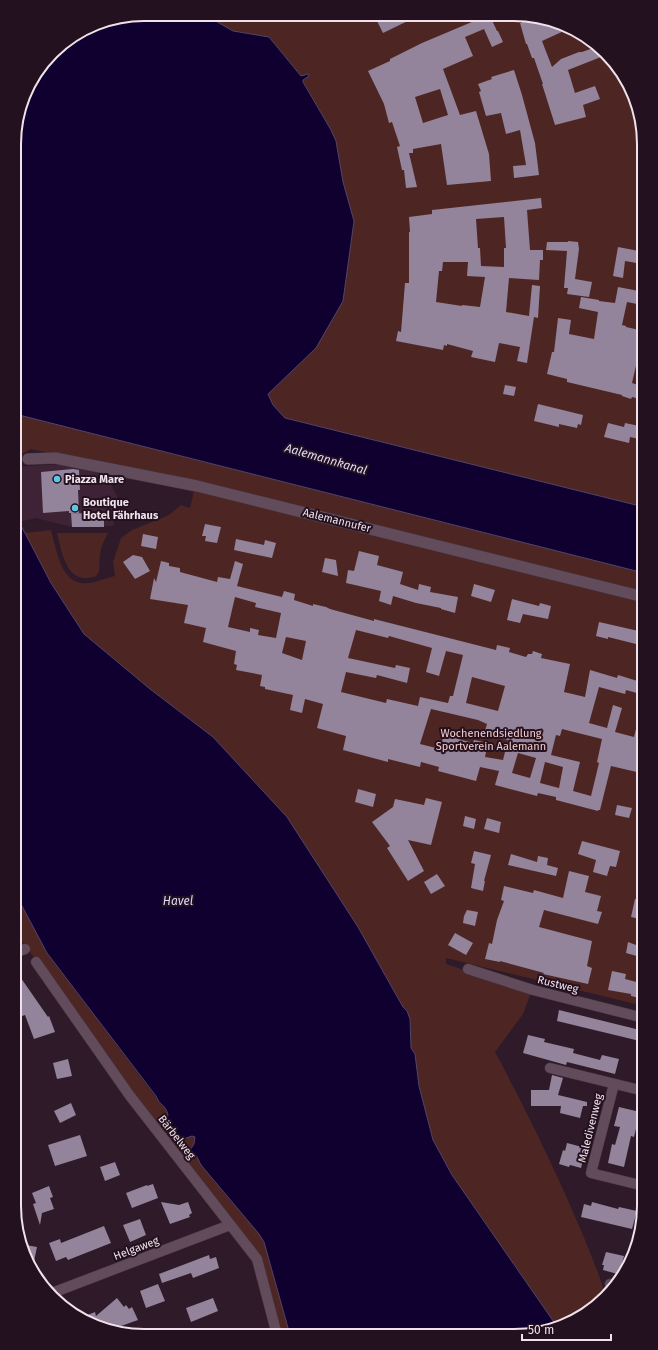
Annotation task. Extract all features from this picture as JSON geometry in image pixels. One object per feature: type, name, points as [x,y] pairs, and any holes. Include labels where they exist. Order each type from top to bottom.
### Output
[{"type":"street","name":"Aalemannufer","points":[[28,459],[55,458],[197,486],[637,595]]},
{"type":"street","points":[[21,951],[26,949]]},
{"type":"street","name":"Bärbelweg","points":[[36,962],[130,1096],[257,1259],[275,1329]]},
{"type":"street","name":"Rustweg","points":[[468,969],[533,990],[637,1016]]},
{"type":"street","name":"Maledivenweg","points":[[550,1068],[637,1089]]},
{"type":"street","name":"Maledivenweg","points":[[614,1084],[591,1173],[637,1184]]},
{"type":"street","name":"Helgaweg","points":[[56,1291],[230,1225]]},
{"type":"shaded area","points":[[81,465],[111,470],[112,486],[117,496],[117,503],[119,506],[113,526],[72,527],[36,518],[21,522],[21,467]]},
{"type":"green space","points":[[216,21],[522,21],[538,23],[568,34],[582,42],[606,63],[624,90],[633,112],[636,128],[637,505],[285,418],[273,405],[268,394],[316,348],[354,221],[343,183],[336,141],[302,80],[309,76],[308,74],[301,76],[269,37],[233,31]]},
{"type":"green space","points":[[21,416],[637,571],[637,595],[208,489],[31,449],[21,455]]},
{"type":"green space","name":"Wochenendsiedlung Sportverein Aalemann","points":[[194,491],[637,599],[637,1004],[446,958],[446,964],[533,990],[523,1014],[495,1052],[534,1128],[575,1216],[604,1290],[589,1304],[568,1316],[554,1322],[452,1175],[433,1140],[419,1086],[415,1059],[411,1048],[410,1019],[407,1011],[403,1007],[353,920],[213,737],[150,689],[84,634],[51,583],[25,533],[51,530],[60,562],[68,576],[74,581],[81,583],[94,582],[115,576],[113,562],[121,538],[132,530],[169,515],[181,505],[190,508]]},
{"type":"green space","points":[[57,533],[108,533],[101,549],[99,569],[96,576],[86,578],[78,577],[72,573],[61,550]]},
{"type":"green space","points":[[21,904],[47,953],[160,1103],[165,1106],[168,1114],[167,1123],[182,1141],[189,1137],[195,1137],[193,1153],[196,1155],[201,1165],[259,1234],[264,1242],[288,1329],[278,1329],[259,1257],[139,1103],[21,940]]},
{"type":"water","name":"Aalemannkanal","points":[[136,21],[216,21],[233,31],[269,37],[301,76],[308,74],[309,76],[303,80],[303,82],[336,141],[343,182],[354,221],[343,301],[316,348],[268,394],[273,405],[285,418],[637,505],[637,571],[21,416],[21,136],[25,112],[30,97],[42,76],[57,57],[76,42],[97,30],[120,23]]},
{"type":"water","name":"Havel","points":[[21,526],[51,583],[84,634],[150,689],[213,737],[287,817],[358,927],[403,1007],[407,1011],[410,1019],[411,1048],[415,1054],[419,1086],[433,1140],[452,1175],[554,1322],[538,1327],[514,1329],[288,1329],[264,1242],[259,1234],[201,1165],[196,1155],[190,1150],[194,1144],[195,1137],[192,1136],[181,1140],[167,1123],[166,1121],[168,1115],[166,1109],[47,953],[21,904]]},
{"type":"building","points":[[377,21],[408,21],[383,33]]},
{"type":"building","points":[[474,21],[492,21],[503,42],[492,47],[484,29],[465,37],[473,56],[443,69],[460,115],[476,111],[489,154],[491,181],[447,185],[441,144],[413,149],[413,153],[409,153],[417,187],[406,188],[404,170],[402,170],[397,147],[400,146],[392,122],[389,123],[384,104],[368,71],[390,61],[390,59],[422,43]],"holes":[[[440,89],[448,115],[423,123],[415,97]]]},
{"type":"building","points":[[521,21],[538,23],[562,32],[542,41],[552,67],[561,59],[591,49],[600,57],[568,70],[575,93],[595,86],[600,99],[583,105],[586,117],[555,125],[534,58],[532,58],[526,44],[520,23],[522,23]]},
{"type":"building","points":[[514,70],[535,143],[539,175],[514,178],[513,166],[526,165],[520,130],[506,134],[501,113],[486,116],[479,92],[481,91],[478,84],[492,79],[491,77]]},
{"type":"building","points":[[541,198],[542,208],[527,210],[530,250],[543,250],[543,260],[540,260],[539,280],[509,278],[506,312],[529,316],[532,285],[540,286],[538,318],[534,317],[527,363],[517,361],[520,347],[499,343],[495,362],[471,357],[473,351],[447,344],[447,346],[444,345],[443,350],[396,341],[398,331],[401,332],[405,283],[409,283],[409,217],[432,214],[432,210]],"holes":[[[504,217],[506,248],[504,248],[504,267],[481,266],[476,219]],[[443,262],[468,262],[467,276],[485,277],[480,307],[436,302],[439,271],[442,271]]]},
{"type":"building","points":[[547,242],[578,242],[579,249],[575,279],[592,282],[589,297],[567,294],[568,288],[564,288],[567,251],[546,250]]},
{"type":"building","points":[[618,247],[637,251],[637,263],[625,261],[623,278],[613,276]]},
{"type":"building","points":[[618,287],[637,291],[637,304],[627,302],[622,325],[637,329],[637,361],[632,383],[637,385],[637,398],[632,397],[631,399],[622,395],[567,382],[567,379],[547,374],[552,352],[554,352],[558,318],[571,320],[569,334],[594,339],[598,312],[579,308],[581,297],[615,303]]},
{"type":"building","points":[[505,385],[516,387],[514,396],[503,394]]},
{"type":"building","points":[[538,404],[583,415],[581,425],[578,424],[577,428],[559,424],[559,427],[534,421]]},
{"type":"building","points":[[608,423],[624,427],[625,423],[637,426],[637,438],[630,437],[629,443],[604,437]]},
{"type":"building","points":[[73,469],[79,470],[79,513],[69,513],[69,511],[43,513],[41,472]]},
{"type":"building","points":[[71,513],[104,514],[104,527],[72,527]]},
{"type":"building","points":[[205,524],[221,527],[217,543],[205,541],[206,536],[202,536]]},
{"type":"building","points":[[143,534],[158,537],[156,549],[141,546]]},
{"type":"building","points":[[236,539],[264,545],[265,540],[276,543],[272,558],[234,550]]},
{"type":"building","points":[[359,551],[379,556],[377,565],[403,572],[400,584],[418,590],[419,584],[431,587],[430,592],[458,597],[455,613],[393,596],[391,605],[379,601],[381,591],[346,583],[348,570],[354,571]]},
{"type":"building","points":[[133,555],[142,557],[150,571],[135,579],[123,562]]},
{"type":"building","points":[[325,558],[336,560],[338,576],[322,572]]},
{"type":"building","points":[[161,561],[169,563],[169,566],[180,568],[180,572],[217,582],[218,577],[230,579],[235,561],[243,564],[237,586],[282,597],[284,591],[295,594],[294,600],[313,606],[313,604],[326,607],[374,621],[374,619],[496,650],[497,645],[510,648],[509,652],[526,657],[528,654],[532,654],[533,651],[542,654],[541,658],[570,664],[564,692],[585,697],[590,670],[617,678],[618,675],[637,681],[637,693],[626,690],[625,694],[599,687],[589,723],[607,728],[613,705],[622,708],[615,732],[634,737],[637,725],[637,772],[611,766],[600,810],[598,811],[556,800],[556,797],[538,793],[537,796],[495,785],[499,771],[480,767],[476,781],[438,771],[439,767],[421,762],[420,767],[388,759],[388,762],[343,750],[346,736],[317,728],[323,704],[305,699],[302,713],[290,710],[293,695],[265,689],[265,687],[260,686],[262,675],[236,670],[237,665],[234,664],[236,651],[203,642],[206,628],[184,623],[188,605],[150,599],[154,578],[156,582]],"holes":[[[235,597],[256,603],[255,607],[281,613],[276,638],[258,635],[259,630],[250,628],[250,632],[228,627]],[[356,630],[388,638],[389,636],[432,648],[426,672],[439,676],[446,651],[463,655],[453,696],[450,696],[448,703],[420,697],[418,706],[387,699],[386,703],[341,692],[346,672],[376,678],[377,675],[407,683],[410,668],[396,665],[395,668],[348,658]],[[286,637],[306,641],[302,660],[282,653]],[[472,677],[505,686],[498,711],[466,703]],[[431,709],[478,720],[487,724],[484,734],[508,740],[503,760],[485,757],[488,743],[474,740],[473,743],[447,736],[447,739],[443,738],[440,749],[420,744]],[[562,729],[602,739],[597,762],[599,763],[591,796],[573,791],[580,762],[551,755],[556,735],[560,736]],[[518,753],[536,758],[530,778],[512,773]],[[545,762],[563,767],[559,788],[540,783]]]},
{"type":"building","points":[[474,584],[495,590],[491,602],[471,596]]},
{"type":"building","points":[[512,599],[539,606],[540,603],[551,606],[548,619],[523,614],[520,623],[507,620]]},
{"type":"building","points":[[599,622],[637,631],[637,644],[608,637],[608,639],[596,636]]},
{"type":"building","points":[[358,789],[376,794],[373,807],[355,802]]},
{"type":"building","points":[[426,798],[442,802],[431,845],[408,840],[424,871],[408,881],[387,848],[390,846],[372,822],[393,807],[395,799],[424,805]]},
{"type":"building","points":[[617,805],[632,808],[629,818],[615,815]]},
{"type":"building","points":[[465,816],[476,819],[474,829],[463,826]]},
{"type":"building","points":[[487,818],[501,822],[499,833],[484,829]]},
{"type":"building","points":[[582,841],[620,851],[616,867],[610,866],[607,876],[593,872],[596,860],[578,854]]},
{"type":"building","points":[[474,851],[491,855],[483,891],[471,888],[475,864],[471,863]]},
{"type":"building","points":[[511,854],[537,862],[538,856],[548,858],[547,865],[558,868],[556,876],[508,865]]},
{"type":"building","points":[[569,871],[589,876],[585,892],[601,896],[597,911],[602,912],[598,924],[544,910],[539,927],[592,941],[587,966],[592,968],[588,984],[543,974],[544,973],[500,961],[485,959],[489,943],[492,944],[497,920],[504,901],[501,900],[504,886],[533,893],[534,890],[563,898]]},
{"type":"building","points":[[437,874],[445,886],[431,894],[424,882]]},
{"type":"building","points":[[635,899],[637,899],[637,918],[631,917]]},
{"type":"building","points":[[467,910],[478,912],[475,926],[463,923]]},
{"type":"building","points":[[455,933],[473,943],[466,955],[448,945]]},
{"type":"building","points":[[628,942],[637,945],[637,956],[626,953]]},
{"type":"building","points":[[612,971],[626,974],[625,979],[637,982],[637,997],[631,996],[631,994],[608,990]]},
{"type":"building","points":[[21,978],[48,1017],[49,1016],[55,1032],[34,1039],[25,1015],[21,1016]]},
{"type":"building","points":[[559,1010],[637,1029],[637,1040],[557,1021]]},
{"type":"building","points":[[528,1035],[545,1039],[544,1042],[574,1049],[573,1053],[600,1060],[602,1055],[619,1059],[615,1074],[567,1062],[566,1065],[523,1053]]},
{"type":"building","points":[[68,1059],[72,1076],[57,1079],[53,1063]]},
{"type":"building","points":[[552,1075],[563,1078],[558,1095],[587,1102],[587,1106],[583,1106],[580,1118],[560,1113],[561,1106],[531,1106],[531,1090],[549,1090]]},
{"type":"building","points":[[71,1103],[76,1115],[60,1123],[54,1111]]},
{"type":"building","points":[[619,1107],[637,1111],[637,1124],[634,1137],[631,1136],[624,1167],[608,1163],[612,1144],[615,1145],[620,1127],[614,1126]]},
{"type":"building","points":[[80,1135],[87,1156],[55,1166],[48,1145]]},
{"type":"building","points":[[567,1143],[586,1148],[581,1168],[559,1164],[563,1150],[565,1151]]},
{"type":"building","points":[[115,1162],[120,1175],[105,1181],[100,1167]]},
{"type":"building","points":[[153,1184],[158,1198],[132,1208],[126,1193]]},
{"type":"building","points":[[49,1186],[53,1197],[50,1198],[54,1209],[42,1213],[40,1225],[33,1204],[36,1203],[32,1193]]},
{"type":"building","points":[[161,1202],[179,1205],[188,1202],[192,1213],[189,1215],[190,1217],[170,1224]]},
{"type":"building","points":[[592,1202],[618,1209],[619,1207],[637,1211],[632,1229],[581,1217],[584,1204],[591,1206]]},
{"type":"building","points":[[140,1219],[146,1235],[130,1242],[123,1225]]},
{"type":"building","points":[[104,1226],[111,1243],[68,1260],[66,1257],[56,1261],[49,1243],[60,1239],[61,1243]]},
{"type":"building","points":[[28,1245],[37,1247],[34,1260]]},
{"type":"building","points":[[606,1252],[624,1256],[622,1263],[616,1274],[603,1270],[604,1265],[602,1265]]},
{"type":"building","points":[[209,1255],[210,1259],[216,1257],[219,1268],[193,1278],[191,1273],[162,1283],[159,1274]]},
{"type":"building","points":[[158,1284],[165,1301],[146,1308],[140,1291]]},
{"type":"building","points":[[117,1298],[124,1307],[126,1305],[129,1309],[132,1307],[138,1320],[119,1327],[88,1315],[95,1312],[96,1316]]},
{"type":"building","points":[[213,1298],[218,1311],[191,1322],[186,1308]]},
{"type":"place","name":"Piazza Mare","points":[[57,479]]},
{"type":"place","name":"Boutique Hotel Fährhaus","points":[[75,508]]}]
